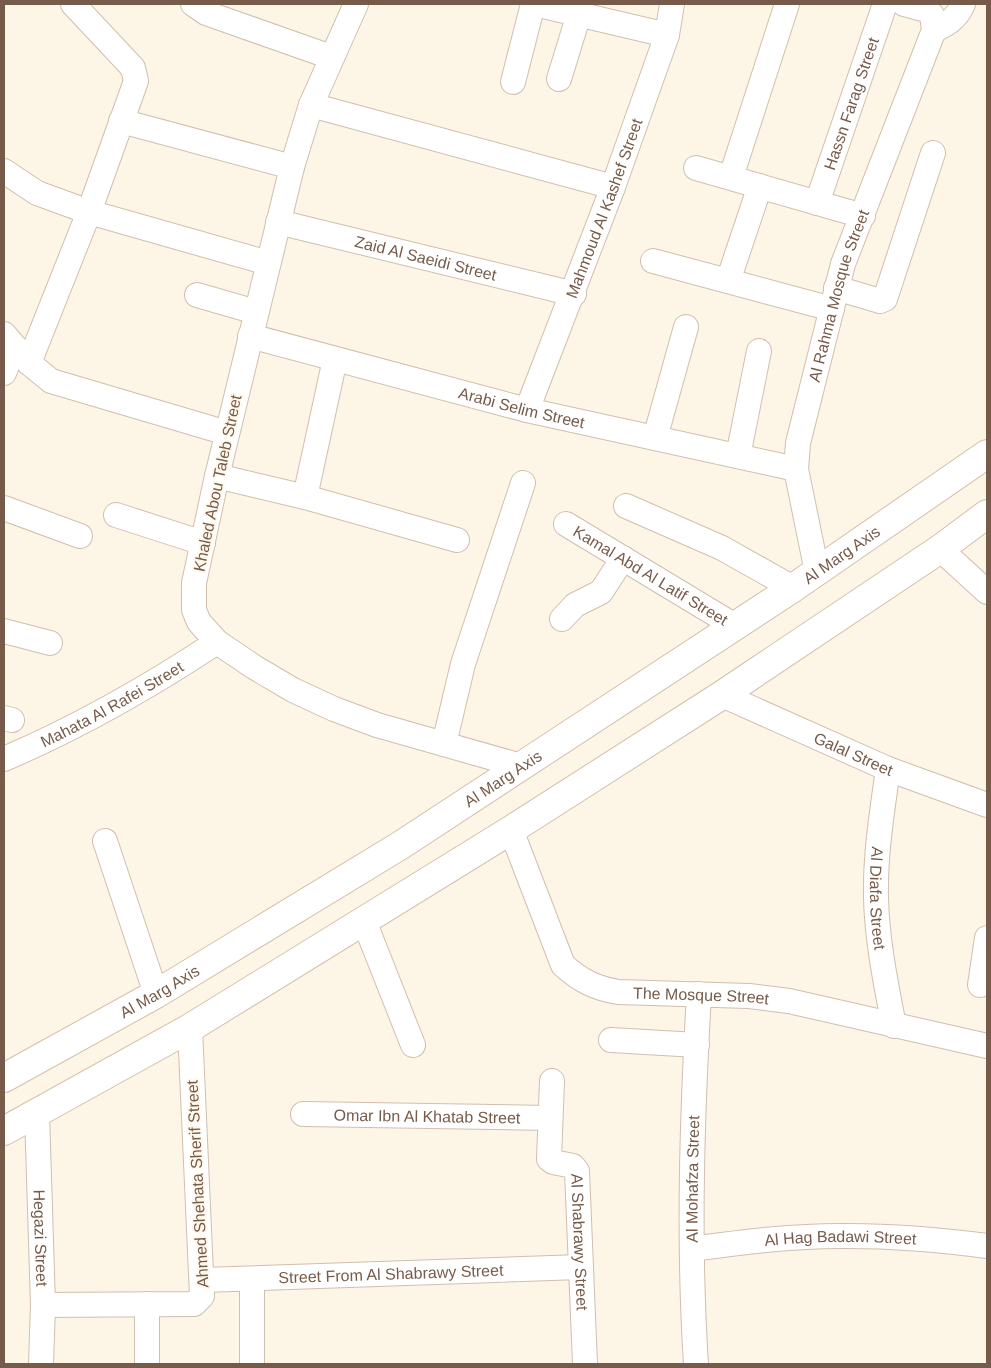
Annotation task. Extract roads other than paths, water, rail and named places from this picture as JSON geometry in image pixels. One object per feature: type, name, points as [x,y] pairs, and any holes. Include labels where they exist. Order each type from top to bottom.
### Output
[{"type":"main road","name":"Al Marg Axis","points":[[4,1078],[156,994],[393,850],[817,572],[987,454]]},
{"type":"main road","points":[[4,1131],[190,1028],[511,830],[722,695],[940,549],[987,514]]},
{"type":"street","points":[[4,372],[89,212],[136,81],[133,68],[73,4]]},
{"type":"street","points":[[193,4],[206,13],[331,57]]},
{"type":"street","name":"Khaled Abou Taleb Street","points":[[356,4],[311,105],[292,167],[217,476],[192,597],[194,610],[199,622],[217,642],[262,672],[334,709],[376,725],[521,766]]},
{"type":"street","points":[[513,82],[534,4],[667,35]]},
{"type":"street","name":"Mahmoud Al Kashef Street","points":[[527,410],[574,294],[614,187],[667,35],[672,4]]},
{"type":"street","points":[[731,178],[787,4]]},
{"type":"street","name":"Hassn Farag Street","points":[[817,203],[885,4]]},
{"type":"street","points":[[904,4],[926,10],[932,15],[934,30],[948,24],[960,12],[963,4]]},
{"type":"street","points":[[559,79],[579,14]]},
{"type":"street","name":"Al Rahma Mosque Street","points":[[817,572],[796,469],[800,430],[843,264],[934,30]]},
{"type":"street","points":[[311,105],[614,187]]},
{"type":"street","points":[[121,121],[292,167]]},
{"type":"street","points":[[652,261],[728,281],[834,299],[880,301],[885,299],[933,153]]},
{"type":"street","points":[[696,168],[863,216]]},
{"type":"street","points":[[4,171],[37,193],[89,212],[268,263]]},
{"type":"street","points":[[728,281],[760,186]]},
{"type":"street","name":"Zaid Al Saeidi Street","points":[[278,222],[574,294]]},
{"type":"street","points":[[197,295],[256,312]]},
{"type":"street","points":[[655,438],[686,327]]},
{"type":"street","name":"Arabi Selim Street","points":[[250,336],[527,410],[796,469]]},
{"type":"street","points":[[16,348],[51,381],[227,433]]},
{"type":"street","points":[[738,456],[759,351]]},
{"type":"street","points":[[305,497],[335,359]]},
{"type":"street","points":[[217,476],[305,497],[457,540]]},
{"type":"street","points":[[444,744],[463,664],[523,483]]},
{"type":"street","points":[[626,506],[722,548],[793,588]]},
{"type":"street","points":[[4,508],[80,536]]},
{"type":"street","points":[[116,515],[203,543]]},
{"type":"street","name":"Kamal Abd Al Latif Street","points":[[566,524],[735,626]]},
{"type":"street","points":[[940,549],[987,592]]},
{"type":"street","points":[[562,619],[575,605],[598,594],[623,558]]},
{"type":"street","points":[[4,631],[50,643]]},
{"type":"street","name":"Mahata Al Rafei Street","points":[[4,759],[49,740],[110,709],[217,642]]},
{"type":"street","name":"Galal Street","points":[[722,695],[888,769],[987,805]]},
{"type":"street","name":"Al Diafa Street","points":[[888,769],[878,834],[876,898],[882,963],[894,1026]]},
{"type":"street","name":"The Mosque Street","points":[[511,830],[563,965],[579,979],[597,988],[618,992],[749,996],[788,1001],[987,1046]]},
{"type":"street","points":[[105,840],[156,994]]},
{"type":"street","points":[[364,921],[413,1045]]},
{"type":"street","points":[[980,984],[987,938]]},
{"type":"street","name":"Al Mohafza Street","points":[[696,1364],[692,1249],[696,1045],[700,994]]},
{"type":"street","name":"Ahmed Shehata Sherif Street","points":[[43,1305],[194,1304],[199,1302],[202,1296],[202,1280],[190,1028]]},
{"type":"street","points":[[611,1040],[696,1045]]},
{"type":"street","name":"Al Shabrawy Street","points":[[552,1081],[549,1159],[552,1162],[573,1166],[577,1171],[585,1364]]},
{"type":"street","name":"Hegazi Street","points":[[37,1113],[43,1305],[41,1364]]},
{"type":"street","name":"Omar Ibn Al Khatab Street","points":[[303,1114],[550,1118]]},
{"type":"street","name":"Al Hag Badawi Street","points":[[692,1249],[770,1239],[848,1236],[927,1239],[987,1246]]},
{"type":"street","name":"Street From Al Shabrawy Street","points":[[202,1280],[581,1268]]},
{"type":"street","points":[[252,1279],[252,1364]]},
{"type":"street","points":[[147,1304],[147,1364]]}]
